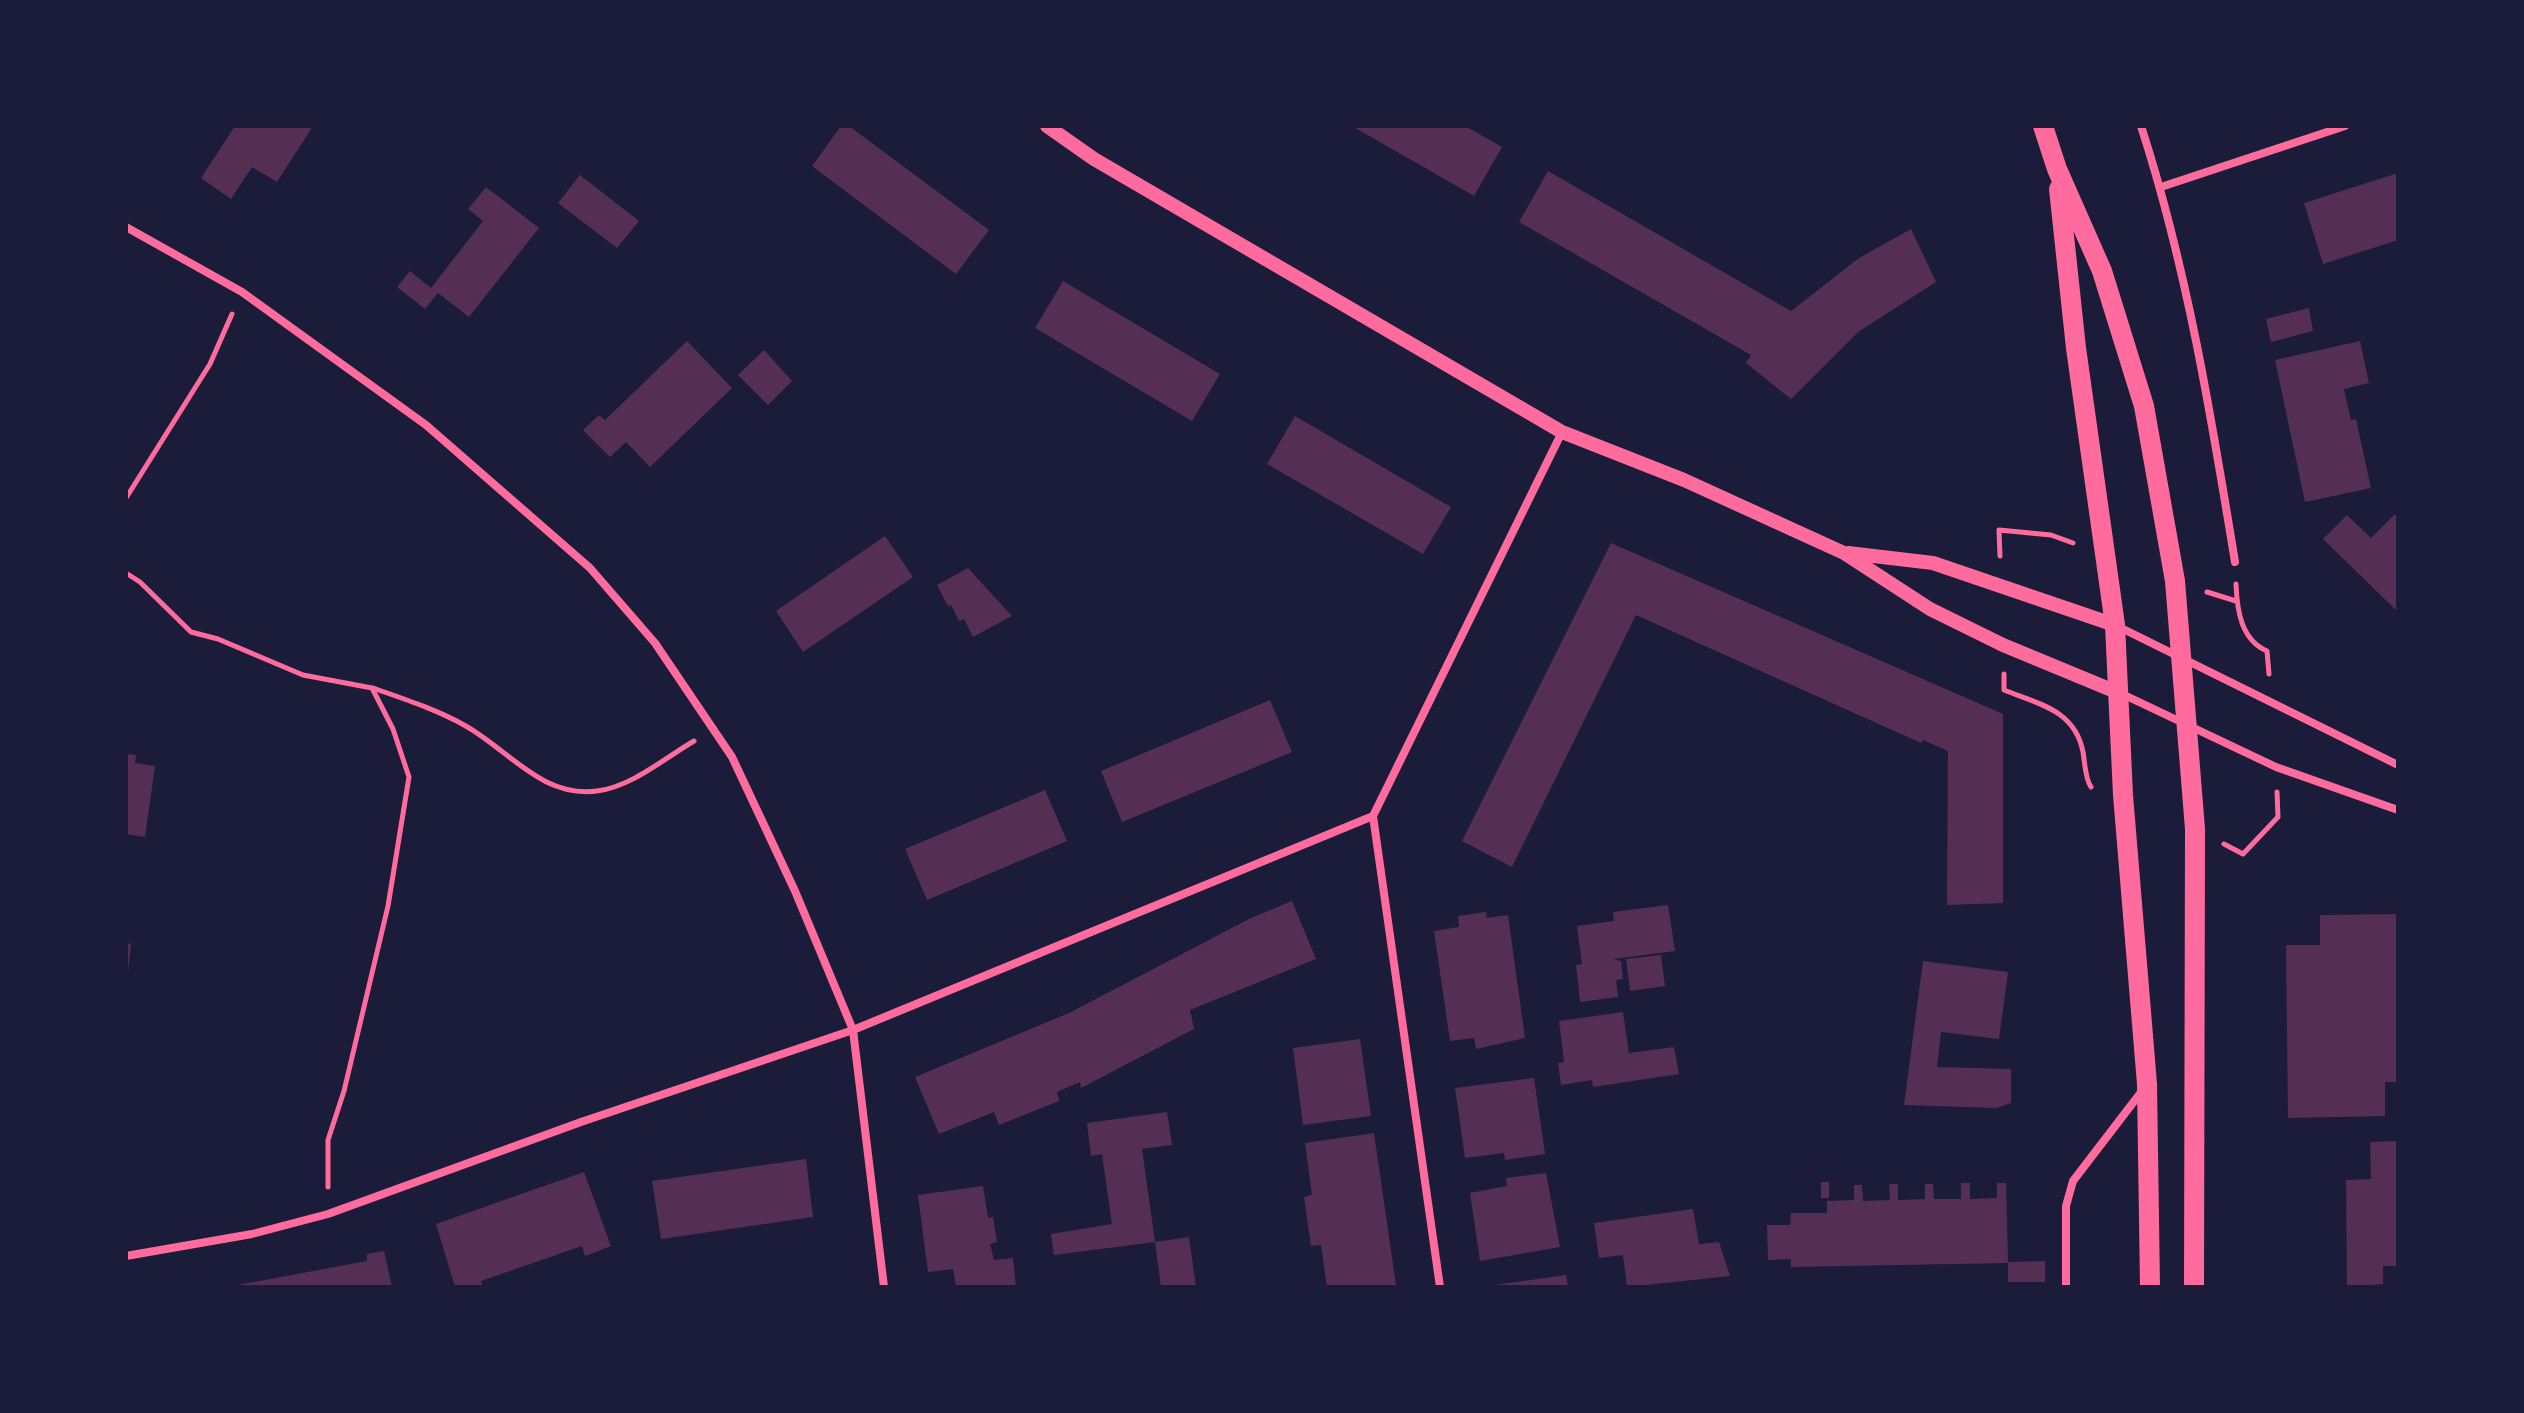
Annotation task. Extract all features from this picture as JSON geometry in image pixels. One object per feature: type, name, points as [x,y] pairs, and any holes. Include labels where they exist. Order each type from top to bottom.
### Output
[{"type":"main road","points":[[2043,126],[2057,169],[2102,271],[2144,406],[2175,581],[2184,656],[2195,829],[2194,1287]]},
{"type":"main road","points":[[2057,169],[2076,348],[2115,625],[2123,795],[2147,1084],[2150,1287]]},
{"type":"street","points":[[1047,126],[1120,175],[1562,432],[1684,480],[1844,553],[1930,609],[2003,645],[2187,723],[2276,767],[2398,810]]},
{"type":"street","points":[[2141,126],[2161,187],[2208,394],[2235,562]]},
{"type":"street","points":[[2161,187],[2345,126]]},
{"type":"street","points":[[126,227],[242,292],[426,425],[590,568],[655,643],[715,729],[795,891],[853,1030],[884,1287]]},
{"type":"street","points":[[1440,1287],[1373,816],[1562,432]]},
{"type":"street","points":[[1844,553],[1933,563],[2115,625],[2184,656],[2398,765]]},
{"type":"street","points":[[126,1256],[237,1237],[328,1214],[581,1122],[853,1030],[1373,816]]},
{"type":"street","points":[[2066,1287],[2066,1206],[2073,1181],[2147,1084]]},
{"type":"path","points":[[126,498],[210,364],[242,292]]},
{"type":"path","points":[[126,573],[140,582],[191,632],[218,639],[303,675],[372,688],[444,714],[504,750],[543,783],[575,791],[618,786],[715,729]]},
{"type":"path","points":[[328,1214],[328,1140],[344,1091],[388,906],[409,777],[393,729],[372,688]]},
{"type":"building","points":[[235,126],[313,126],[277,182],[252,167],[231,199],[201,178]]},
{"type":"building","points":[[841,126],[849,126],[989,230],[956,274],[812,166]]},
{"type":"building","points":[[1352,126],[1465,126],[1502,147],[1474,196]]},
{"type":"building","points":[[1548,171],[1791,311],[1859,258],[1911,229],[1936,282],[1858,332],[1791,399],[1746,363],[1751,355],[1519,222]]},
{"type":"building","points":[[2398,173],[2398,240],[2323,264],[2304,203]]},
{"type":"building","points":[[580,175],[639,221],[617,248],[558,203]]},
{"type":"building","points":[[486,187],[539,228],[469,317],[438,293],[425,309],[397,287],[410,271],[431,288],[483,221],[468,209]]},
{"type":"building","points":[[1063,281],[1220,374],[1192,421],[1035,328]]},
{"type":"building","points":[[2309,308],[2313,331],[2271,342],[2266,319]]},
{"type":"building","points":[[687,341],[732,388],[650,467],[626,442],[610,457],[583,430],[599,415],[605,420]]},
{"type":"building","points":[[2360,341],[2369,383],[2344,389],[2351,420],[2356,419],[2371,488],[2305,502],[2275,360]]},
{"type":"building","points":[[764,350],[792,381],[768,405],[738,375]]},
{"type":"building","points":[[1295,416],[1451,507],[1423,554],[1267,464]]},
{"type":"building","points":[[2395,514],[2398,517],[2398,612],[2323,539],[2347,515],[2371,538]]},
{"type":"building","points":[[885,536],[913,577],[803,652],[776,611]]},
{"type":"building","points":[[1611,543],[2003,714],[2003,903],[1947,905],[1948,751],[1923,740],[1921,743],[1636,615],[1512,867],[1462,841]]},
{"type":"building","points":[[968,568],[1012,616],[973,637],[964,619],[959,621],[951,605],[948,606],[937,585]]},
{"type":"building","points":[[1270,700],[1292,752],[1122,822],[1101,771]]},
{"type":"building","points":[[126,754],[136,755],[135,763],[155,766],[145,837],[126,834]]},
{"type":"building","points":[[1045,790],[1067,841],[927,900],[905,849]]},
{"type":"building","points":[[1292,901],[1316,959],[1190,1010],[1194,1029],[1081,1088],[1080,1082],[1057,1092],[1059,1101],[999,1125],[994,1112],[939,1134],[915,1077],[1069,1013],[1251,918]]},
{"type":"building","points":[[1668,905],[1675,951],[1613,959],[1621,961],[1623,979],[1616,980],[1618,997],[1580,1002],[1576,965],[1582,964],[1577,926],[1614,921],[1613,912]]},
{"type":"building","points":[[1486,912],[1487,918],[1508,915],[1525,1038],[1476,1049],[1474,1038],[1450,1041],[1434,931],[1459,927],[1458,916]]},
{"type":"building","points":[[2398,914],[2398,1082],[2385,1082],[2385,1116],[2288,1118],[2286,945],[2320,945],[2320,915]]},
{"type":"building","points":[[126,943],[131,944],[128,971],[126,971]]},
{"type":"building","points":[[1661,955],[1665,986],[1630,991],[1626,959]]},
{"type":"building","points":[[1923,961],[2008,972],[1999,1039],[1941,1032],[1937,1067],[2011,1069],[2011,1103],[1996,1108],[1904,1105]]},
{"type":"building","points":[[1623,1012],[1629,1053],[1674,1047],[1679,1074],[1593,1087],[1592,1080],[1561,1085],[1558,1063],[1564,1062],[1559,1021]]},
{"type":"building","points":[[1360,1039],[1371,1116],[1303,1125],[1293,1048]]},
{"type":"building","points":[[1534,1078],[1545,1154],[1505,1160],[1504,1153],[1465,1158],[1455,1088]]},
{"type":"building","points":[[1167,1112],[1172,1145],[1142,1149],[1155,1242],[1054,1255],[1051,1234],[1112,1224],[1102,1154],[1091,1156],[1087,1123]]},
{"type":"building","points":[[1374,1133],[1396,1285],[1327,1287],[1321,1245],[1311,1246],[1304,1197],[1312,1195],[1305,1143]]},
{"type":"building","points":[[2398,1141],[2398,1266],[2383,1266],[2383,1284],[2347,1287],[2346,1180],[2371,1179],[2370,1142]]},
{"type":"building","points":[[806,1159],[813,1217],[661,1239],[652,1181]]},
{"type":"building","points":[[584,1172],[611,1246],[585,1256],[582,1246],[481,1281],[483,1287],[455,1287],[436,1224]]},
{"type":"building","points":[[1546,1173],[1560,1247],[1480,1261],[1470,1193],[1507,1186],[1506,1178]]},
{"type":"building","points":[[1821,1182],[1829,1182],[1829,1198],[1821,1198]]},
{"type":"building","points":[[1961,1183],[1970,1183],[1970,1199],[1997,1198],[1997,1183],[2006,1183],[2008,1262],[2045,1261],[2045,1282],[2008,1282],[2008,1263],[1791,1267],[1791,1259],[1768,1260],[1767,1225],[1790,1225],[1791,1213],[1827,1213],[1827,1201],[1854,1200],[1854,1185],[1862,1185],[1863,1201],[1890,1200],[1889,1184],[1898,1184],[1898,1200],[1925,1199],[1925,1184],[1933,1184],[1934,1199],[1961,1199]]},
{"type":"building","points":[[983,1186],[988,1218],[993,1217],[997,1242],[990,1244],[994,1260],[1013,1258],[1016,1287],[956,1287],[953,1269],[928,1272],[918,1195]]},
{"type":"building","points":[[1693,1209],[1699,1244],[1719,1242],[1730,1276],[1627,1287],[1623,1255],[1599,1258],[1594,1223]]},
{"type":"building","points":[[1189,1237],[1196,1287],[1161,1287],[1155,1242]]},
{"type":"building","points":[[384,1251],[392,1287],[227,1287],[367,1261],[367,1254]]},
{"type":"building","points":[[1566,1275],[1568,1287],[1495,1287],[1495,1285]]}]
